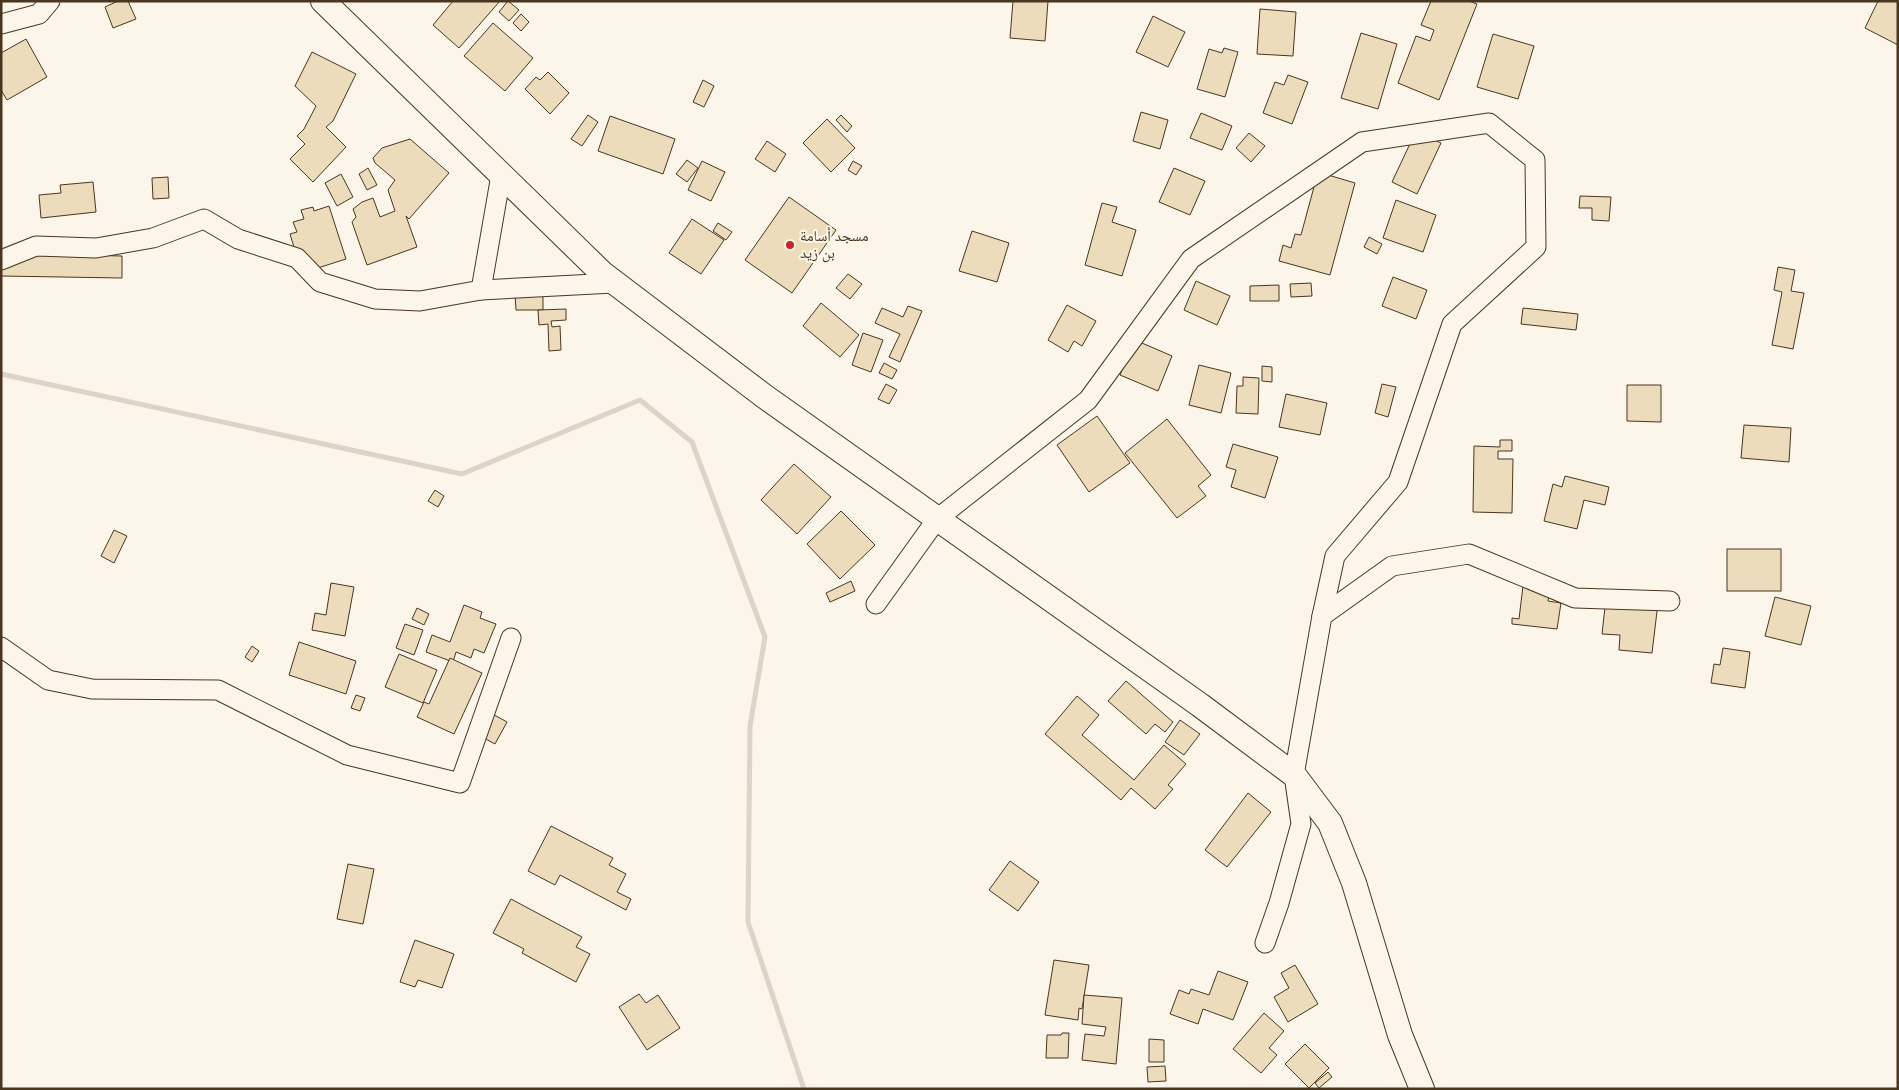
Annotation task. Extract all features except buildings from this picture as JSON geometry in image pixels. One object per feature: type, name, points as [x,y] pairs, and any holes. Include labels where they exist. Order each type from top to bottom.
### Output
[{"type":"main road","points":[[323,1],[500,176],[602,273],[764,396],[1200,705],[1294,775],[1330,823],[1354,882],[1400,1035],[1422,1089]]},
{"type":"street","points":[[1,24],[38,14],[50,1]]},
{"type":"street","points":[[876,604],[937,518],[1088,400],[1191,259],[1362,142],[1489,123],[1535,160],[1536,247],[1452,324],[1398,482],[1335,556],[1322,616],[1294,775],[1301,824],[1264,943]]},
{"type":"street","points":[[481,290],[500,176]]},
{"type":"street","points":[[1,260],[36,246],[96,248],[153,238],[204,219],[238,239],[297,258],[320,282],[375,299],[420,301],[481,290],[614,282]]},
{"type":"street","points":[[1322,616],[1392,566],[1469,554],[1574,598],[1670,600]]},
{"type":"street","points":[[1,646],[48,680],[92,689],[218,690],[347,755],[460,783],[511,638]]},
{"type":"waterway","points":[[1,374],[462,474],[640,400],[692,442],[765,637],[750,726],[748,922],[804,1089]]},
{"type":"place","name":"مسجد أسامة بن زيد","points":[[790,245]]}]
